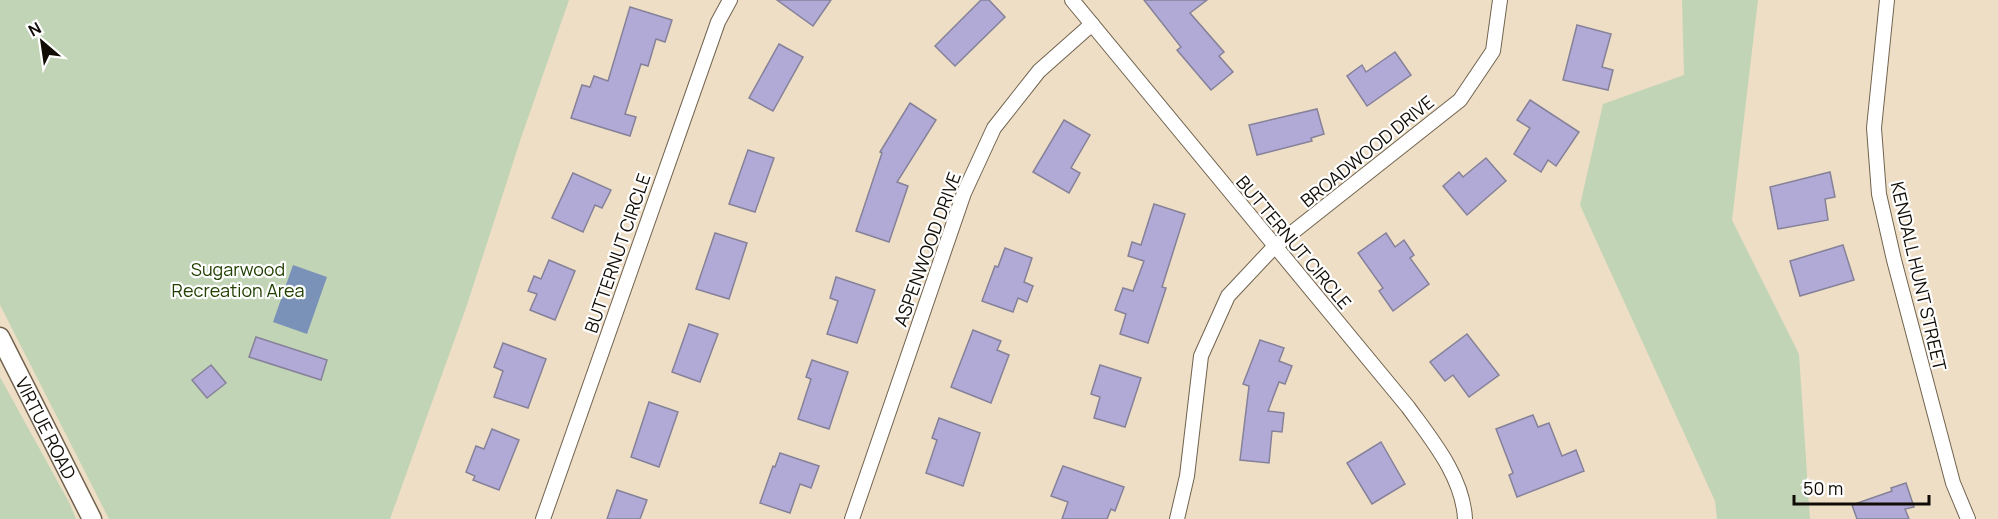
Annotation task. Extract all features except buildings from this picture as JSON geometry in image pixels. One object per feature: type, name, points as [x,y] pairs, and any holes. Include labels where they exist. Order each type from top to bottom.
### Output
[{"type":"street","name":"BUTTERNUT CIRCLE","points":[[543,519],[718,22],[730,0]]},
{"type":"street","name":"BUTTERNUT CIRCLE","points":[[1072,0],[1408,407],[1444,457],[1464,509],[1465,519]]},
{"type":"street","name":"BROADWOOD DRIVE","points":[[1177,519],[1187,476],[1201,356],[1228,296],[1274,247],[1460,100],[1493,51],[1500,0]]},
{"type":"street","name":"KENDALL HUNT STREET","points":[[1887,0],[1874,128],[1880,194],[1894,260],[1950,472],[1960,504],[1968,519]]},
{"type":"street","name":"ASPENWOOD DRIVE","points":[[852,519],[964,193],[994,128],[1039,71],[1092,24]]},
{"type":"street","name":"VIRTUE ROAD","points":[[0,337],[92,519]]},
{"type":"green space","name":"Sugarwood Recreation Area","points":[[0,0],[569,0],[467,305],[390,519],[109,519],[0,305]]},
{"type":"green space","points":[[1682,0],[1758,0],[1732,220],[1799,354],[1810,519],[1717,519],[1715,501],[1580,205],[1603,104],[1684,75]]},
{"type":"green space","points":[[0,377],[70,504],[76,519],[0,519]]},
{"type":"water","points":[[293,265],[327,277],[307,334],[273,322]]}]
